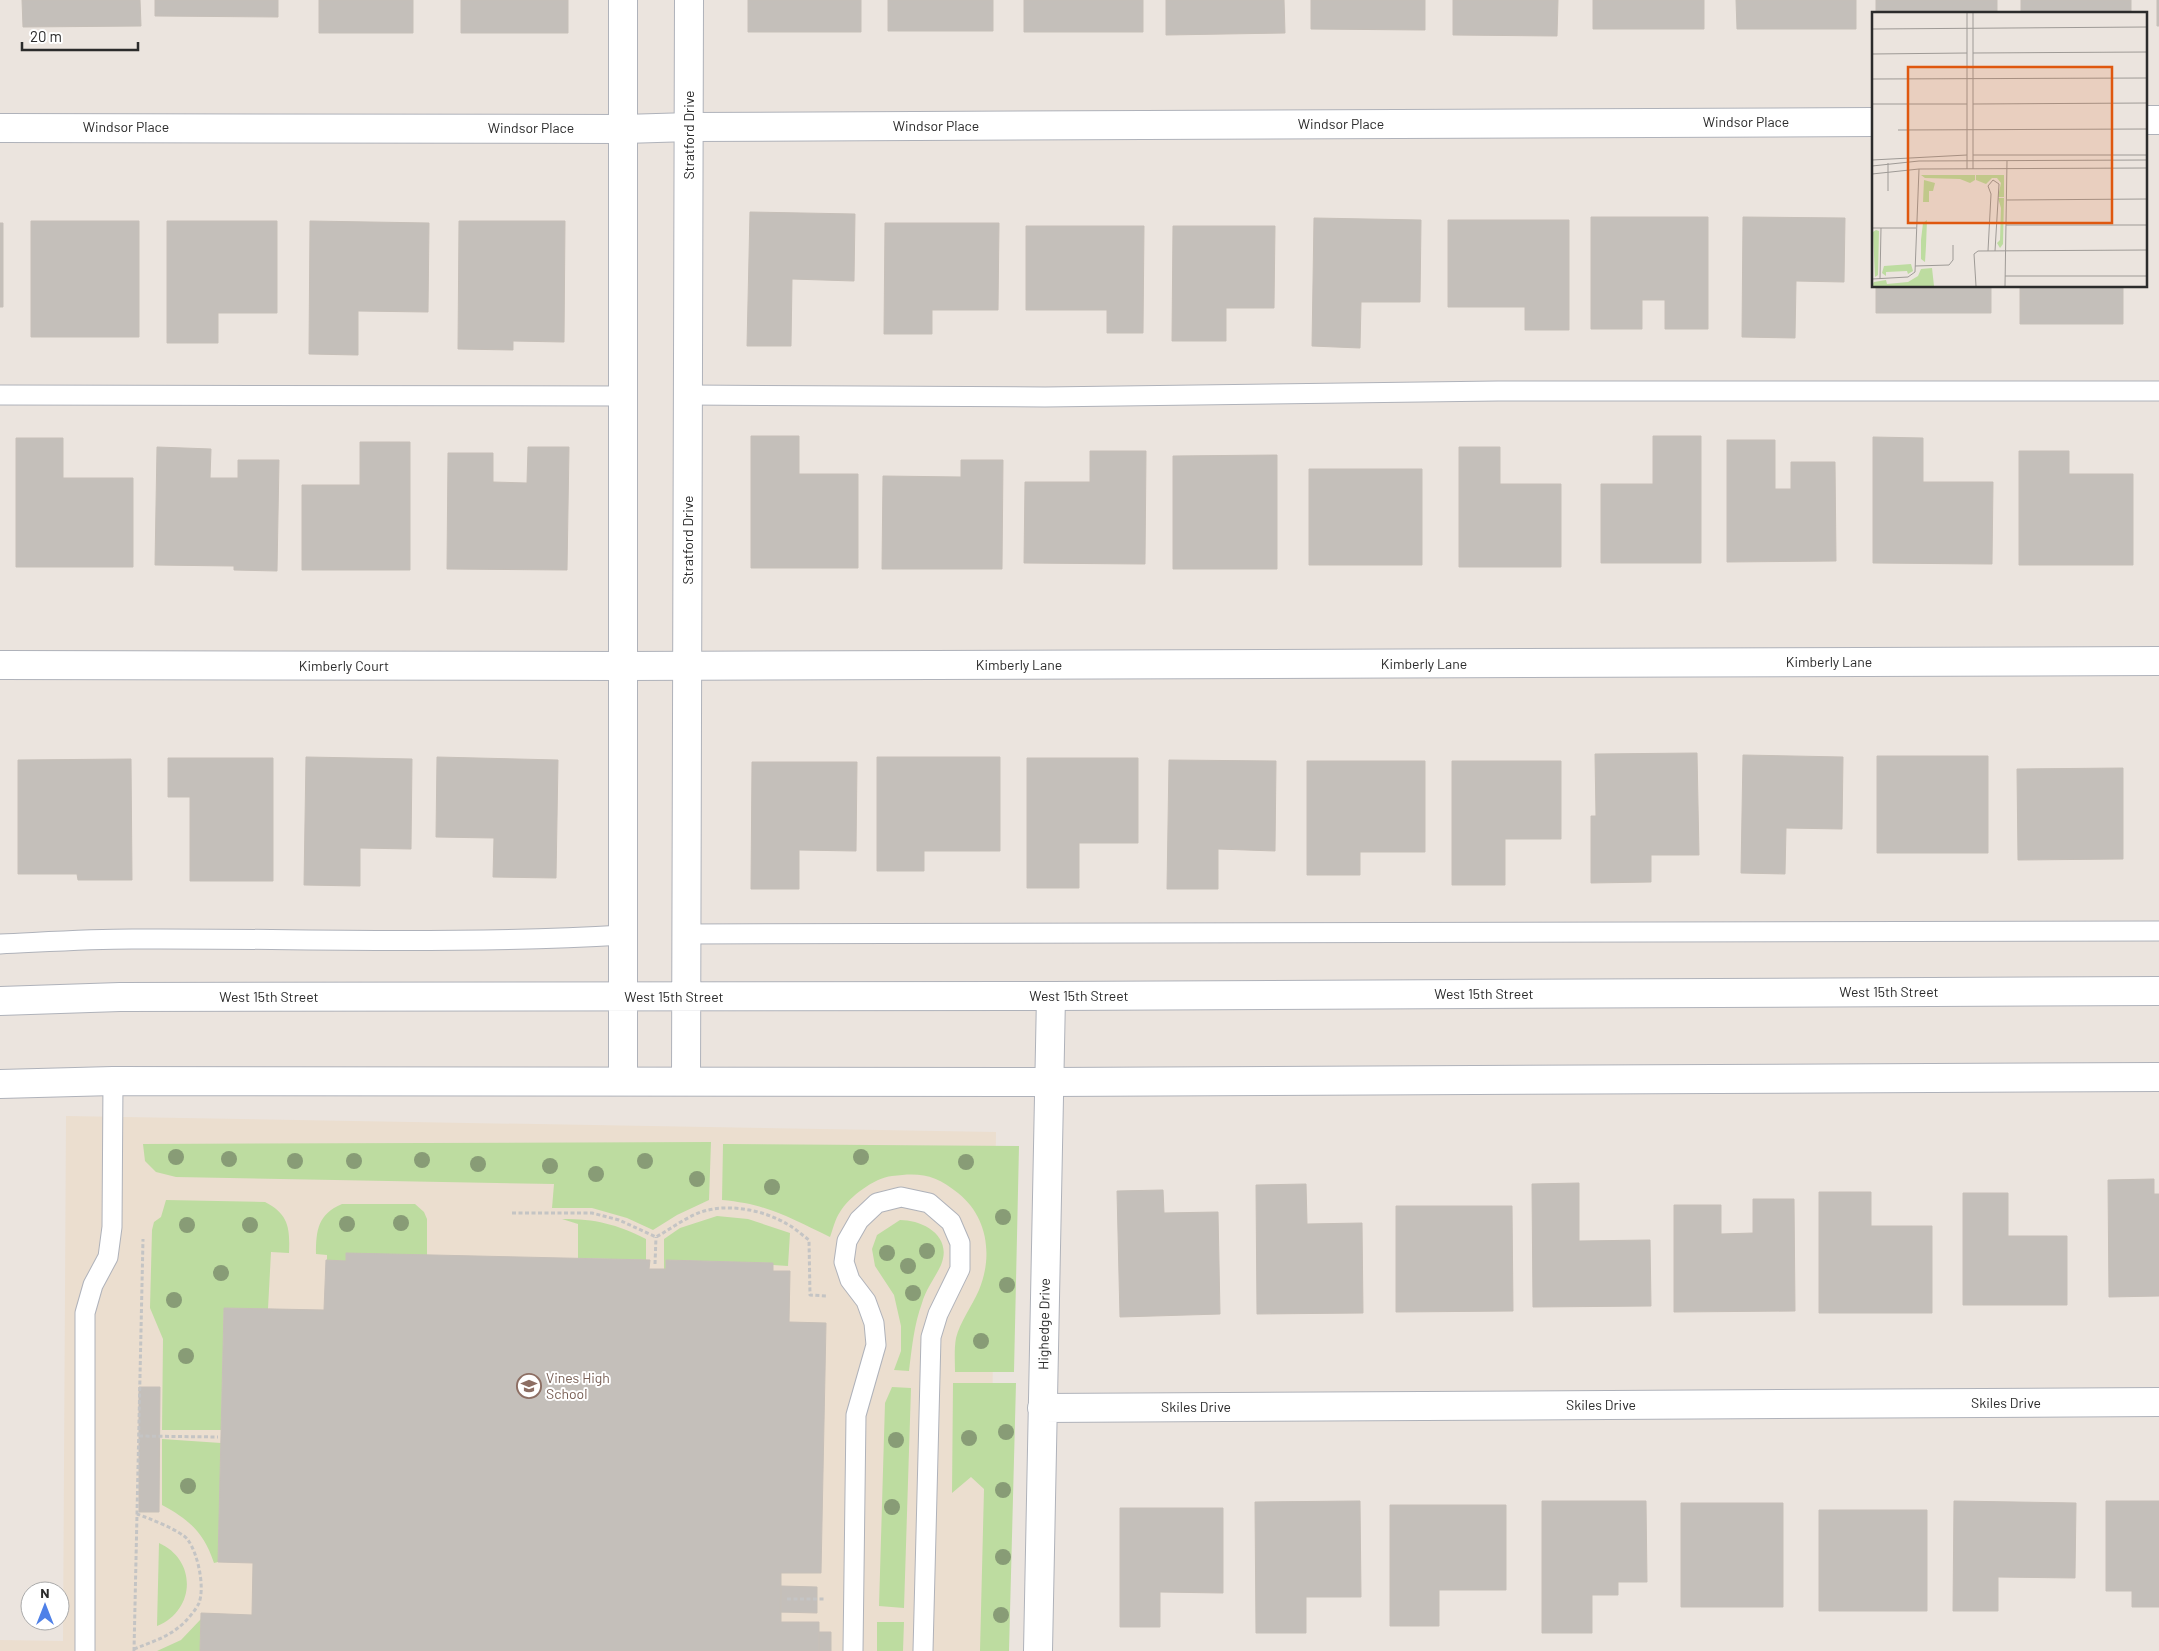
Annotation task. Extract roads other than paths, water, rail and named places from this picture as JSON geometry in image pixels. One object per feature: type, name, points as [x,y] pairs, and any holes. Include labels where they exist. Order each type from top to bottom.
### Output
[{"type":"street","points":[[623,0],[625,396],[623,1080]]},
{"type":"street","name":"Stratford Drive","points":[[686,1081],[689,666],[689,0]]},
{"type":"street","points":[[2146,120],[2159,120]]},
{"type":"street","name":"Windsor Place","points":[[0,128],[624,129],[690,127],[1872,122]]},
{"type":"street","name":"Kimberly Lane","points":[[689,666],[2159,661]]},
{"type":"street","name":"Kimberly Court","points":[[0,665],[689,666]]},
{"type":"street","name":"West 15th Street","points":[[0,1001],[120,997],[1051,996],[2159,991]]},
{"type":"street","name":"Highedge Drive","points":[[1038,1651],[1051,996]]},
{"type":"street","points":[[0,1084],[113,1081],[623,1080],[1049,1082],[2159,1077]]},
{"type":"street","name":"Skiles Drive","points":[[1042,1408],[2159,1402]]},
{"type":"lane","points":[[688,395],[1045,397],[1498,391],[2159,391]]},
{"type":"lane","points":[[0,395],[625,396]]},
{"type":"lane","points":[[686,934],[2159,931]]},
{"type":"lane","points":[[0,944],[131,939],[314,941],[623,935]]},
{"type":"lane","points":[[85,1651],[85,1313],[93,1285],[108,1257],[112,1227],[113,1081]]},
{"type":"lane","points":[[853,1651],[856,1415],[876,1345],[874,1323],[866,1301],[850,1280],[844,1262],[847,1241],[859,1220],[878,1203],[901,1197],[929,1203],[951,1222],[960,1243],[960,1269],[938,1314],[931,1337],[923,1651]]},
{"type":"place","name":"Vines High School","points":[[529,1386]]}]
